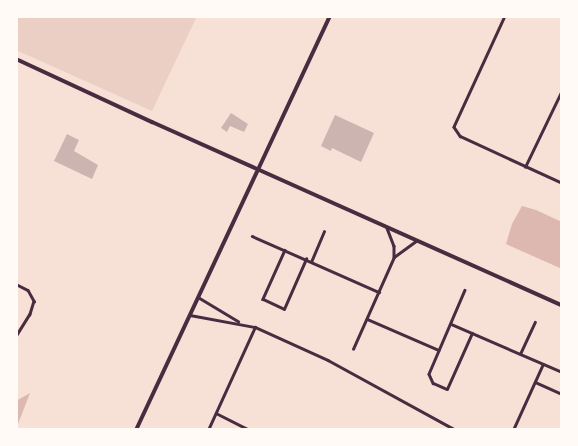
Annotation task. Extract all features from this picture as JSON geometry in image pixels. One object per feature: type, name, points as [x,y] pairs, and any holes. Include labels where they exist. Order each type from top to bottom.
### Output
[{"type":"main road","points":[[136,430],[330,16]]},
{"type":"main road","points":[[16,59],[258,170],[562,305]]},
{"type":"street","points":[[505,16],[454,127],[460,136],[562,183]]},
{"type":"street","points":[[525,167],[562,90]]},
{"type":"street","points":[[353,349],[394,257],[394,246],[387,228]]},
{"type":"street","points":[[311,262],[324,232]]},
{"type":"street","points":[[252,236],[379,292]]},
{"type":"street","points":[[394,257],[416,241]]},
{"type":"street","points":[[285,250],[264,299],[284,309],[306,259]]},
{"type":"street","points":[[16,284],[28,290],[34,301],[30,314],[16,336]]},
{"type":"street","points":[[465,290],[429,374],[433,383],[447,389],[472,333]]},
{"type":"street","points":[[198,297],[241,323]]},
{"type":"street","points":[[190,315],[255,327],[328,360],[456,430]]},
{"type":"street","points":[[367,319],[439,350]]},
{"type":"street","points":[[520,354],[535,322]]},
{"type":"street","points":[[451,324],[562,372]]},
{"type":"street","points":[[208,430],[255,327]]},
{"type":"street","points":[[513,430],[543,364]]},
{"type":"street","points":[[535,382],[562,394]]},
{"type":"street","points":[[216,413],[250,430]]},
{"type":"shaded area","points":[[16,16],[197,16],[152,111],[16,50]]},
{"type":"shaded area","points":[[522,206],[562,222],[562,269],[506,244],[512,224]]},
{"type":"shaded area","points":[[30,393],[16,429],[16,401]]},
{"type":"building","points":[[231,113],[248,124],[244,132],[230,126],[227,132],[221,128]]},
{"type":"building","points":[[335,115],[374,133],[361,162],[332,148],[331,151],[321,146]]},
{"type":"building","points":[[67,134],[79,140],[74,151],[98,165],[92,179],[54,161]]}]
